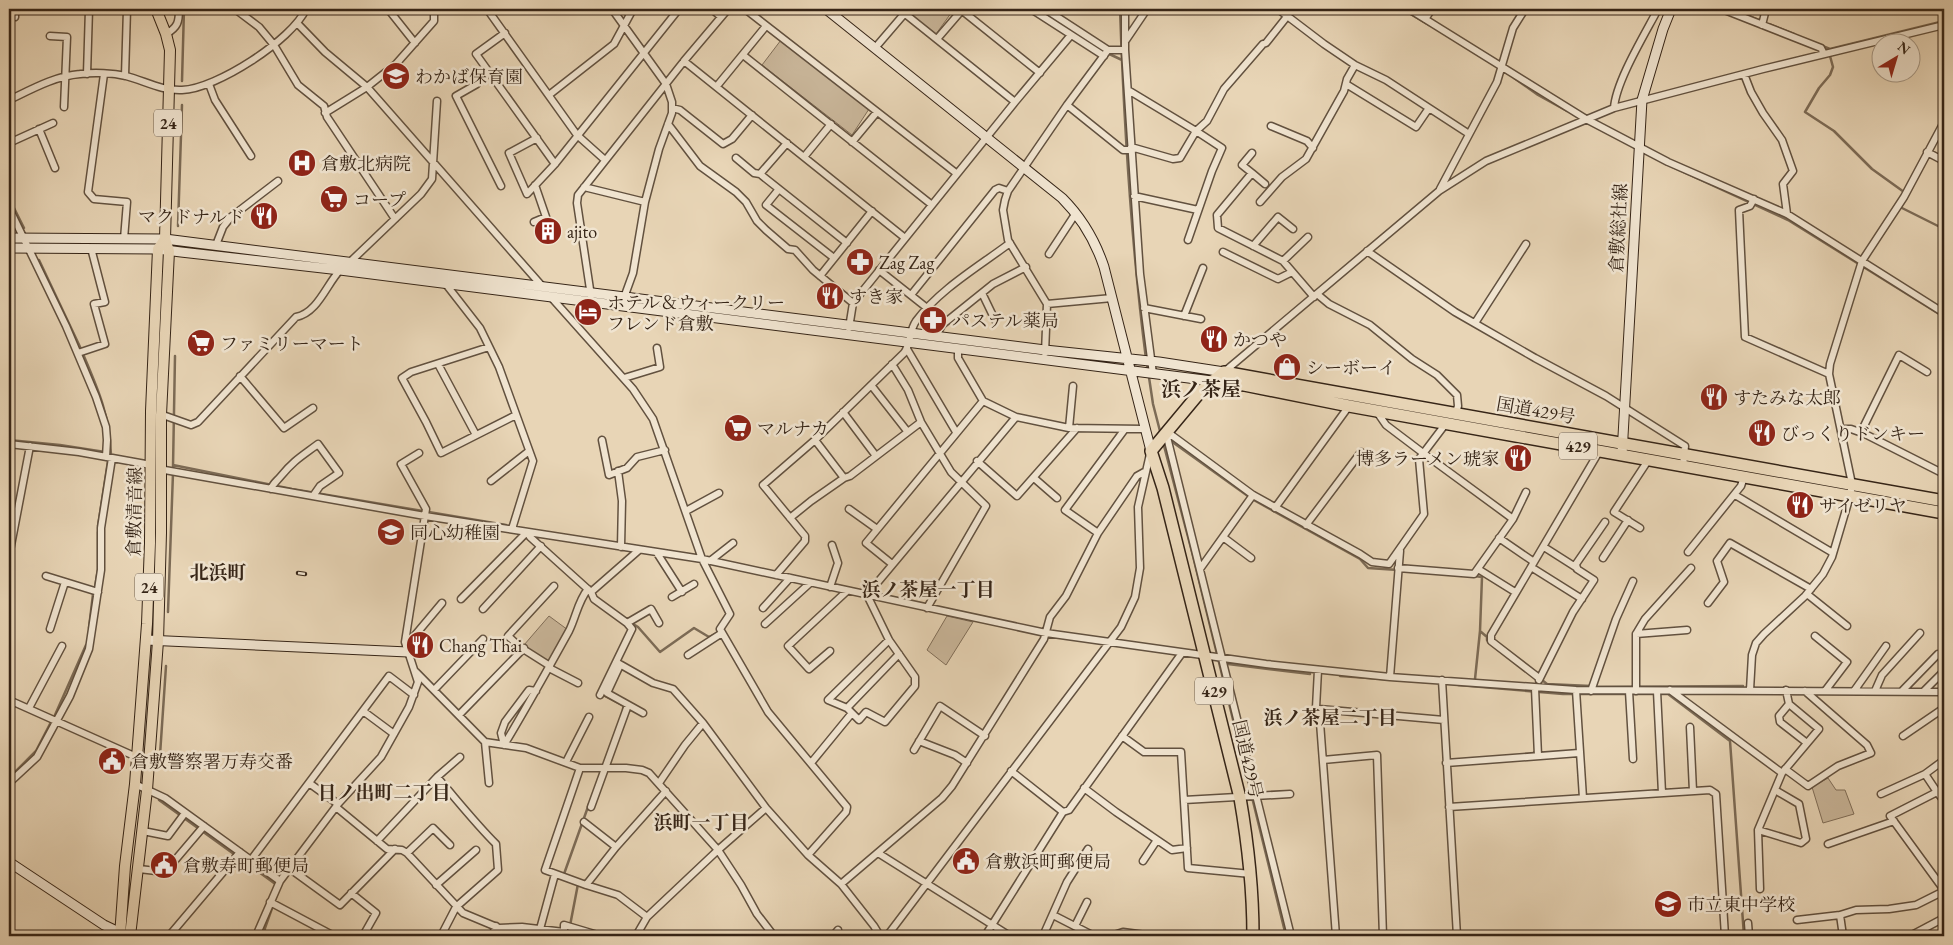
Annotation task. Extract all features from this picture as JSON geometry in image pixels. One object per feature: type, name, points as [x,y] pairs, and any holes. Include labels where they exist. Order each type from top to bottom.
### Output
[{"type":"highway","points":[[1151,451],[1201,391],[1224,372]]},
{"type":"highway","name":"国道429号","points":[[1224,372],[1456,414],[1622,449],[1851,490],[1944,512]]},
{"type":"highway","name":"国道429号","points":[[1212,381],[1244,385],[1376,411],[1600,450],[1622,449],[1649,459],[1684,460],[1744,477],[1944,501]]},
{"type":"highway","name":"国道429号","points":[[1151,451],[1151,471],[1216,657],[1249,797],[1247,836],[1251,874],[1253,936]]},
{"type":"main road","name":"倉敷清音線","points":[[125,936],[124,866],[135,784],[146,640],[162,469],[169,417],[169,251],[165,239],[170,50],[156,9]]},
{"type":"main road","name":"倉敷清音線","points":[[125,936],[139,869],[158,641],[162,469],[151,411],[158,250],[165,239]]},
{"type":"street","points":[[9,16],[15,17],[14,9]]},
{"type":"street","points":[[87,74],[89,9]]},
{"type":"street","points":[[125,76],[127,9]]},
{"type":"street","points":[[166,34],[175,28],[179,21],[179,9]]},
{"type":"street","points":[[235,9],[259,27],[274,45],[298,85],[324,106],[326,113],[395,219]]},
{"type":"street","points":[[9,100],[65,76],[87,74],[125,76],[169,89],[182,90],[209,84],[225,77],[274,45],[292,30],[306,9]]},
{"type":"street","points":[[388,9],[415,43]]},
{"type":"street","points":[[326,113],[367,87],[396,64],[434,21],[434,9]]},
{"type":"street","points":[[487,9],[577,135],[605,160]]},
{"type":"street","points":[[612,9],[666,84],[672,102],[668,124],[645,202],[633,273],[621,306]]},
{"type":"street","points":[[549,95],[614,44],[633,9]]},
{"type":"street","points":[[537,138],[509,153],[527,194],[555,164],[679,9]]},
{"type":"street","points":[[712,9],[720,16]]},
{"type":"street","points":[[592,303],[577,203],[578,195],[720,16],[728,9]]},
{"type":"street","points":[[745,9],[956,173]]},
{"type":"street","points":[[826,9],[1062,198],[1076,213],[1088,230],[1099,252],[1151,451]]},
{"type":"street","points":[[899,9],[1015,102]]},
{"type":"street","points":[[1031,9],[1071,35],[1106,53],[1123,50]]},
{"type":"street","points":[[1045,9],[1106,53]]},
{"type":"street","points":[[1125,9],[1126,40]]},
{"type":"street","points":[[1147,9],[1126,40],[1123,50],[1128,90],[1129,149],[1150,373]]},
{"type":"street","points":[[1278,9],[1286,17],[1355,65],[1386,80],[1469,134]]},
{"type":"street","points":[[1068,105],[1129,149],[1172,159],[1180,158],[1196,131],[1207,121],[1224,90],[1293,9]]},
{"type":"street","points":[[1409,9],[1502,65],[1584,120],[1639,145],[1668,162],[1753,201],[1787,214],[1861,264],[1944,313]]},
{"type":"street","points":[[1426,19],[1432,9]]},
{"type":"street","points":[[1439,191],[1497,82],[1513,28],[1525,9]]},
{"type":"street","points":[[1614,108],[1614,100],[1632,59],[1658,9]]},
{"type":"street","name":"倉敷総社線","points":[[1622,449],[1642,100],[1663,29],[1672,9]]},
{"type":"street","points":[[1722,9],[1763,22],[1822,48],[1824,54]]},
{"type":"street","points":[[1763,22],[1766,9]]},
{"type":"street","points":[[937,40],[961,10],[1040,73]]},
{"type":"street","points":[[875,48],[905,14]]},
{"type":"street","points":[[297,23],[325,52],[367,87],[624,378],[653,419],[702,559],[730,614],[720,628],[722,633],[768,712],[847,807],[846,812],[808,855]]},
{"type":"street","points":[[9,238],[165,239],[625,296],[958,348],[1126,359],[1224,372],[1439,191],[1486,161],[1614,108],[1944,25]]},
{"type":"street","points":[[718,86],[766,26]]},
{"type":"street","points":[[504,33],[476,54],[555,164]]},
{"type":"street","points":[[849,330],[853,303],[956,173],[1071,35]]},
{"type":"street","points":[[50,36],[67,37],[64,107]]},
{"type":"street","points":[[1045,354],[1047,304],[1008,240],[1003,210],[1004,200],[1008,191],[1106,53]]},
{"type":"street","points":[[743,55],[932,205]]},
{"type":"street","points":[[684,61],[718,86],[804,158],[905,238]]},
{"type":"street","points":[[1260,202],[1282,177],[1306,159],[1344,91],[1355,65]]},
{"type":"street","points":[[488,71],[475,79],[477,84],[456,96],[501,186]]},
{"type":"street","points":[[104,74],[88,192],[94,199],[127,202],[124,239]]},
{"type":"street","points":[[1744,74],[1751,92],[1763,113],[1782,140],[1793,171],[1783,184],[1787,214]]},
{"type":"street","points":[[209,84],[215,100],[251,156]]},
{"type":"street","points":[[1346,84],[1416,126],[1429,108]]},
{"type":"street","points":[[1128,90],[1222,148],[1188,240]]},
{"type":"street","points":[[151,411],[191,425],[198,422],[296,317],[305,316],[329,288],[331,279],[421,194],[432,179],[436,101]]},
{"type":"street","points":[[672,108],[680,110],[723,144],[732,139],[752,115]]},
{"type":"street","points":[[852,142],[877,112]]},
{"type":"street","points":[[1750,690],[1752,654],[1756,644],[1809,591],[1823,574],[1834,553],[1851,490],[1841,429],[1829,374],[1830,364],[1861,264],[1904,197],[1944,122]]},
{"type":"street","points":[[9,143],[53,123]]},
{"type":"street","points":[[668,124],[700,166],[736,192],[746,202],[757,221],[766,230],[788,249],[795,250],[820,276],[853,303]]},
{"type":"street","points":[[804,158],[831,124]]},
{"type":"street","points":[[1271,126],[1307,141],[1313,148]]},
{"type":"street","points":[[39,130],[55,168]]},
{"type":"street","points":[[760,174],[787,143]]},
{"type":"street","points":[[1927,152],[1944,161]]},
{"type":"street","points":[[1252,153],[1242,165],[1265,184]]},
{"type":"street","points":[[736,158],[754,173],[760,174],[847,243]]},
{"type":"street","points":[[1163,435],[1251,497],[1275,508],[1372,562],[1389,564],[1424,514],[1419,459],[1446,423],[1456,414],[1458,406],[1457,395],[1438,375],[1412,359],[1370,325],[1329,304],[1316,295],[1283,261],[1218,228],[1217,216],[1252,174]]},
{"type":"street","points":[[216,245],[223,227],[231,217],[278,181]]},
{"type":"street","points":[[534,222],[546,217],[535,185]]},
{"type":"street","points":[[584,187],[645,202]]},
{"type":"street","points":[[778,188],[766,204],[834,258]]},
{"type":"street","points":[[911,295],[995,190],[1000,188],[1008,191]]},
{"type":"street","points":[[1134,196],[1198,210]]},
{"type":"street","points":[[1753,201],[1739,210],[1744,337],[1829,374]]},
{"type":"street","points":[[9,208],[78,353],[102,415],[108,455],[101,528],[101,570],[89,649],[70,696],[37,757],[9,783]]},
{"type":"street","points":[[820,276],[872,211]]},
{"type":"street","points":[[1049,254],[1076,213]]},
{"type":"street","points":[[1253,246],[1278,217],[1292,229]]},
{"type":"street","points":[[1283,261],[1308,237]]},
{"type":"street","points":[[776,575],[805,541],[806,536],[763,485],[816,440],[892,364],[910,341],[914,323],[938,297],[1010,243]]},
{"type":"street","points":[[1475,323],[1526,244]]},
{"type":"street","points":[[9,248],[91,248],[169,251],[340,270],[592,303],[849,330]]},
{"type":"street","points":[[78,353],[105,344],[94,304],[105,302],[91,248]]},
{"type":"street","points":[[1367,251],[1475,323],[1625,408],[1685,446],[1684,460]]},
{"type":"street","points":[[1223,252],[1278,279],[1292,272]]},
{"type":"street","points":[[936,336],[942,325],[993,284],[1026,267]]},
{"type":"street","points":[[1184,316],[1203,268]]},
{"type":"street","points":[[879,270],[928,308]]},
{"type":"street","points":[[445,284],[480,328],[499,367],[533,461],[512,529]]},
{"type":"street","points":[[982,293],[995,320]]},
{"type":"street","points":[[1047,304],[1112,298]]},
{"type":"street","points":[[1144,308],[1201,319]]},
{"type":"street","points":[[910,341],[936,336],[1045,354],[1129,371],[1212,381]]},
{"type":"street","points":[[910,341],[956,432]]},
{"type":"street","points":[[489,347],[411,372],[402,378],[441,453],[516,415]]},
{"type":"street","points":[[624,378],[660,367],[657,348]]},
{"type":"street","points":[[958,348],[958,358],[983,401],[1016,417],[1069,428],[1144,428]]},
{"type":"street","points":[[1861,432],[1899,355],[1927,372]]},
{"type":"street","points":[[438,364],[476,435]]},
{"type":"street","points":[[892,364],[908,390],[921,422],[951,472],[986,506],[927,608]]},
{"type":"street","points":[[240,376],[284,428],[313,408]]},
{"type":"street","points":[[871,384],[907,432]]},
{"type":"street","points":[[1069,428],[1073,386]]},
{"type":"street","points":[[892,564],[866,543],[983,401]]},
{"type":"street","points":[[1275,508],[1349,406]]},
{"type":"street","points":[[1376,411],[1386,424],[1423,454],[1513,519]]},
{"type":"street","points":[[842,412],[876,456]]},
{"type":"street","points":[[866,595],[1016,417]]},
{"type":"street","points":[[790,518],[811,500],[850,476],[921,422]]},
{"type":"street","points":[[977,461],[1017,496],[1078,428]]},
{"type":"street","points":[[1098,533],[1065,510],[1125,429]]},
{"type":"street","points":[[1841,429],[1861,432],[1944,474]]},
{"type":"street","points":[[1163,435],[1200,569],[1216,657],[1249,797],[1291,936]]},
{"type":"street","points":[[602,440],[609,475],[627,468],[637,456],[665,450]]},
{"type":"street","points":[[816,440],[844,478]]},
{"type":"street","points":[[9,444],[108,455],[162,469],[272,486],[526,532],[702,559],[1046,633],[1182,653],[1318,670],[1576,693],[1591,691],[1657,693],[1670,690],[1944,692]]},
{"type":"street","points":[[272,486],[291,463],[318,444],[339,473],[314,494]]},
{"type":"street","points":[[9,556],[30,446]]},
{"type":"street","points":[[1539,678],[1491,641],[1491,635],[1515,592],[1544,547],[1552,528],[1600,450]]},
{"type":"street","points":[[491,481],[529,451]]},
{"type":"street","points":[[256,936],[273,904],[280,881],[337,806],[381,756],[414,695],[418,682],[407,649],[407,622],[425,513],[402,464],[419,452]]},
{"type":"street","points":[[1306,525],[1361,452]]},
{"type":"street","points":[[1640,528],[1614,512],[1649,459]]},
{"type":"street","points":[[618,471],[622,501],[621,547]]},
{"type":"street","points":[[841,884],[942,798],[952,786],[1044,639],[1050,617],[1066,596],[1098,533],[1137,476],[1151,471]]},
{"type":"street","points":[[887,936],[1121,627],[1135,597],[1140,568],[1138,508],[1151,471]]},
{"type":"street","points":[[1688,552],[1742,486],[1744,477]]},
{"type":"street","points":[[1034,478],[1058,498]]},
{"type":"street","points":[[686,511],[719,492]]},
{"type":"street","points":[[1398,569],[1474,574],[1513,519],[1526,492]]},
{"type":"street","points":[[1735,495],[1834,553]]},
{"type":"street","points":[[1200,569],[1251,497]]},
{"type":"street","points":[[849,509],[877,530]]},
{"type":"street","points":[[1603,558],[1628,520]]},
{"type":"street","points":[[1577,568],[1576,564],[1605,522]]},
{"type":"street","points":[[526,532],[539,548],[589,591],[594,599],[629,622],[632,629],[607,694],[643,713]]},
{"type":"street","points":[[461,599],[526,532]]},
{"type":"street","points":[[1223,537],[1251,558]]},
{"type":"street","points":[[1499,538],[1533,565],[1582,599]]},
{"type":"street","points":[[710,561],[733,543]]},
{"type":"street","points":[[1708,603],[1724,582],[1717,561],[1730,543],[1809,591],[1847,626]]},
{"type":"street","points":[[830,587],[838,562],[832,545]]},
{"type":"street","points":[[1538,756],[1536,689],[1539,678],[1573,612],[1594,580],[1544,547]]},
{"type":"street","points":[[483,609],[539,548]]},
{"type":"street","points":[[504,745],[571,627],[584,594],[639,550]]},
{"type":"street","points":[[1390,676],[1400,550]]},
{"type":"street","points":[[657,553],[682,592]]},
{"type":"street","points":[[1633,759],[1632,691],[1636,634],[1645,619],[1691,568]]},
{"type":"street","points":[[1478,569],[1515,592]]},
{"type":"street","points":[[46,576],[98,592]]},
{"type":"street","points":[[763,608],[790,578]]},
{"type":"street","points":[[1591,691],[1616,619],[1632,581]]},
{"type":"street","points":[[50,629],[65,582]]},
{"type":"street","points":[[765,624],[810,583]]},
{"type":"street","points":[[672,597],[694,584]]},
{"type":"street","points":[[554,586],[508,636],[549,667],[578,684]]},
{"type":"street","points":[[830,651],[809,670],[788,646],[847,591]]},
{"type":"street","points":[[866,595],[889,640],[915,676],[914,686],[885,722],[866,712],[859,720],[849,711],[828,700],[889,640]]},
{"type":"street","points":[[407,649],[442,603]]},
{"type":"street","points":[[629,622],[651,609],[660,622]]},
{"type":"street","points":[[1636,634],[1688,630]]},
{"type":"street","points":[[688,655],[722,633]]},
{"type":"street","points":[[1876,691],[1882,675],[1920,633]]},
{"type":"street","points":[[1815,636],[1847,662],[1825,691]]},
{"type":"street","points":[[434,690],[482,639]]},
{"type":"street","points":[[146,640],[407,649]]},
{"type":"street","points":[[29,708],[62,646]]},
{"type":"street","points":[[1854,691],[1886,646]]},
{"type":"street","points":[[459,715],[524,648]]},
{"type":"street","points":[[985,936],[1063,812],[1068,810],[1182,653]]},
{"type":"street","points":[[812,763],[849,711],[899,654]]},
{"type":"street","points":[[1902,691],[1938,654]]},
{"type":"street","points":[[600,695],[618,664]]},
{"type":"street","points":[[618,664],[653,683],[673,689],[703,723],[766,808],[808,855],[841,884],[880,936]]},
{"type":"street","points":[[414,670],[485,742],[530,749],[580,768],[626,768],[649,773],[660,783],[718,850],[757,914],[774,936]]},
{"type":"street","points":[[1318,670],[1316,708],[1319,709],[1336,936]]},
{"type":"street","points":[[1924,691],[1944,671]]},
{"type":"street","points":[[251,860],[389,676],[414,695]]},
{"type":"street","points":[[1437,936],[1457,936],[1442,680]]},
{"type":"street","points":[[504,745],[501,733],[505,722],[529,690],[536,691]]},
{"type":"street","points":[[1670,690],[1808,786],[1838,766],[1871,753],[1867,745],[1805,690]]},
{"type":"street","points":[[1760,889],[1758,830],[1784,771],[1819,729],[1789,704],[1786,690]]},
{"type":"street","points":[[1576,693],[1583,798]]},
{"type":"street","points":[[1657,693],[1662,793]]},
{"type":"street","points":[[9,700],[130,755],[138,754]]},
{"type":"street","points":[[1789,704],[1779,716],[1780,722],[1807,743]]},
{"type":"street","points":[[591,807],[603,769],[628,705]]},
{"type":"street","points":[[914,750],[940,706],[985,736]]},
{"type":"street","points":[[1903,736],[1944,708]]},
{"type":"street","points":[[1319,709],[1444,720]]},
{"type":"street","points":[[363,711],[394,734]]},
{"type":"street","points":[[566,762],[588,717]]},
{"type":"street","points":[[660,783],[685,745],[703,723]]},
{"type":"street","points":[[1690,727],[1693,791]]},
{"type":"street","points":[[1122,736],[1144,752],[1181,752],[1188,868],[1251,874]]},
{"type":"street","points":[[485,742],[488,782]]},
{"type":"street","points":[[919,742],[955,755],[967,763]]},
{"type":"street","points":[[1446,762],[1579,753]]},
{"type":"street","points":[[1323,760],[1376,755],[1383,936]]},
{"type":"street","points":[[377,841],[437,777],[460,757]]},
{"type":"street","points":[[1881,794],[1925,774],[1944,760]]},
{"type":"street","points":[[580,768],[545,870],[618,894],[647,917]]},
{"type":"street","points":[[1011,772],[1063,812]]},
{"type":"street","points":[[1925,774],[1944,801]]},
{"type":"street","points":[[437,777],[472,816],[477,825],[496,844],[498,870],[456,907],[441,936]]},
{"type":"street","points":[[309,783],[387,849],[407,852],[463,913],[496,926],[540,929],[564,934],[564,925],[601,936]]},
{"type":"street","points":[[135,784],[165,798],[201,829],[238,855],[251,860],[280,881]]},
{"type":"street","points":[[1084,788],[1172,850],[1187,848]]},
{"type":"street","points":[[1449,807],[1710,790],[1716,794],[1724,936]]},
{"type":"street","points":[[1758,830],[1801,843],[1806,839],[1799,804],[1775,790]]},
{"type":"street","points":[[581,883],[666,791]]},
{"type":"street","points":[[1797,920],[1840,915],[1856,910],[1889,909],[1916,905],[1944,890],[1890,816],[1937,792]]},
{"type":"street","points":[[1184,800],[1290,794]]},
{"type":"street","points":[[636,936],[647,917],[766,808]]},
{"type":"street","points":[[143,831],[168,836],[183,815]]},
{"type":"street","points":[[1828,844],[1894,821]]},
{"type":"street","points":[[584,822],[616,847]]},
{"type":"street","points":[[407,852],[433,828],[450,844]]},
{"type":"street","points":[[139,869],[165,872],[201,829]]},
{"type":"street","points":[[1143,862],[1157,840]]},
{"type":"street","points":[[1043,936],[1067,882],[1088,848]]},
{"type":"street","points":[[289,868],[340,905],[395,849]]},
{"type":"street","points":[[436,885],[476,850]]},
{"type":"street","points":[[878,853],[1010,936]]},
{"type":"street","points":[[169,936],[238,855]]},
{"type":"street","points":[[9,862],[104,925],[125,936]]},
{"type":"street","points":[[540,929],[555,874]]},
{"type":"street","points":[[351,893],[376,913],[364,936]]},
{"type":"street","points":[[1075,926],[1087,902]]},
{"type":"street","points":[[273,904],[334,936]]},
{"type":"street","points":[[1053,915],[1094,936]]},
{"type":"street","points":[[1840,915],[1843,936]]},
{"type":"street","points":[[1910,936],[1924,933],[1944,918]]},
{"type":"street","points":[[1748,923],[1749,936]]},
{"type":"street","points":[[492,936],[496,926]]},
{"type":"street","points":[[833,936],[838,930]]},
{"type":"street","points":[[1111,936],[1123,932],[1153,936]]},
{"type":"shaded area","points":[[904,9],[954,9],[936,34]]},
{"type":"shaded area","points":[[781,40],[869,109],[852,135],[762,65]]},
{"type":"shaded area","points":[[549,616],[568,630],[550,663],[524,645]]},
{"type":"shaded area","points":[[947,616],[973,622],[946,665],[927,650]]},
{"type":"shaded area","points":[[1828,778],[1836,790],[1845,790],[1854,814],[1823,823],[1812,787]]},
{"type":"waterway","points":[[182,81],[184,9]]},
{"type":"waterway","points":[[1120,9],[1129,184],[1146,359]]},
{"type":"waterway","points":[[1402,9],[1429,25]]},
{"type":"waterway","points":[[1731,9],[1794,34]]},
{"type":"waterway","points":[[1820,45],[1830,49],[1944,21]]},
{"type":"waterway","points":[[1063,25],[1103,51],[1122,60]]},
{"type":"waterway","points":[[1830,56],[1833,67],[1830,75],[1819,88],[1805,112],[1834,131],[1872,169],[1904,192]]},
{"type":"waterway","points":[[1514,78],[1538,95],[1567,111]]},
{"type":"waterway","points":[[178,226],[182,105]]},
{"type":"waterway","points":[[1673,167],[1788,220],[1944,317]]},
{"type":"waterway","points":[[9,198],[24,228]]},
{"type":"waterway","points":[[1902,208],[1944,229]]},
{"type":"waterway","points":[[39,260],[81,349]]},
{"type":"waterway","points":[[83,354],[106,415],[111,455]]},
{"type":"waterway","points":[[173,467],[175,356]]},
{"type":"waterway","points":[[1147,364],[1153,404],[1161,435]]},
{"type":"waterway","points":[[9,440],[105,452]]},
{"type":"waterway","points":[[1171,441],[1252,499],[1360,559],[1368,568],[1398,570]]},
{"type":"waterway","points":[[1163,442],[1192,552],[1286,936]]},
{"type":"waterway","points":[[98,526],[108,461]]},
{"type":"waterway","points":[[173,465],[292,489],[506,525]]},
{"type":"waterway","points":[[168,612],[173,473]]},
{"type":"waterway","points":[[95,587],[98,569],[98,532]]},
{"type":"waterway","points":[[1474,576],[1482,577],[1480,631],[1487,637],[1490,643]]},
{"type":"waterway","points":[[89,628],[93,594]]},
{"type":"waterway","points":[[630,622],[638,627],[660,652],[694,628],[709,637],[715,634]]},
{"type":"waterway","points":[[1475,679],[1480,631]]},
{"type":"waterway","points":[[55,715],[86,645]]},
{"type":"waterway","points":[[1228,664],[1310,674]]},
{"type":"waterway","points":[[160,755],[166,666]]},
{"type":"waterway","points":[[1340,676],[1424,682]]},
{"type":"waterway","points":[[1542,680],[1547,684],[1591,686]]},
{"type":"waterway","points":[[1458,685],[1563,694],[1668,694],[1730,741],[1744,936]]},
{"type":"waterway","points":[[1595,687],[1743,686]]},
{"type":"waterway","points":[[604,693],[603,695],[624,706],[623,709]]},
{"type":"waterway","points":[[9,778],[36,751],[51,722]]},
{"type":"waterway","points":[[159,800],[274,883]]},
{"type":"waterway","points":[[566,875],[564,874],[589,804]]},
{"type":"waterway","points":[[568,936],[578,884]]},
{"type":"waterway","points":[[264,936],[276,897]]},
{"type":"railway","points":[[298,573],[305,574]]},
{"type":"place","name":"わかば保育園","points":[[396,76]]},
{"type":"place","name":"倉敷北病院","points":[[302,163]]},
{"type":"place","name":"コープ","points":[[334,199]]},
{"type":"place","name":"マクドナルド","points":[[264,216]]},
{"type":"place","name":"ajito","points":[[548,231]]},
{"type":"place","name":"Zag Zag","points":[[860,262]]},
{"type":"place","name":"すき家","points":[[830,296]]},
{"type":"place","name":"ホテル＆ウィークリー フレンド倉敷","points":[[588,312]]},
{"type":"place","name":"パステル薬局","points":[[933,320]]},
{"type":"place","name":"かつや","points":[[1214,339]]},
{"type":"place","name":"ファミリーマート","points":[[201,343]]},
{"type":"place","name":"シーボーイ","points":[[1287,367]]},
{"type":"place","name":"すたみな太郎","points":[[1714,397]]},
{"type":"place","name":"マルナカ","points":[[738,428]]},
{"type":"place","name":"びっくりドンキー","points":[[1762,433]]},
{"type":"place","name":"博多ラーメン琥家","points":[[1518,458]]},
{"type":"place","name":"サイゼリヤ","points":[[1800,505]]},
{"type":"place","name":"同心幼稚園","points":[[391,532]]},
{"type":"place","name":"Chang Thai","points":[[420,645]]},
{"type":"place","name":"倉敷警察署万寿交番","points":[[112,761]]},
{"type":"place","name":"倉敷浜町郵便局","points":[[966,861]]},
{"type":"place","name":"倉敷寿町郵便局","points":[[164,865]]},
{"type":"place","name":"市立東中学校","points":[[1668,904]]},
{"type":"district","name":"浜ノ茶屋","points":[[1201,389]]},
{"type":"district","name":"北浜町","points":[[218,572]]},
{"type":"district","name":"浜ノ茶屋一丁目","points":[[928,589]]},
{"type":"district","name":"浜ノ茶屋二丁目","points":[[1330,717]]},
{"type":"district","name":"日ノ出町二丁目","points":[[384,792]]},
{"type":"district","name":"浜町一丁目","points":[[701,822]]}]
